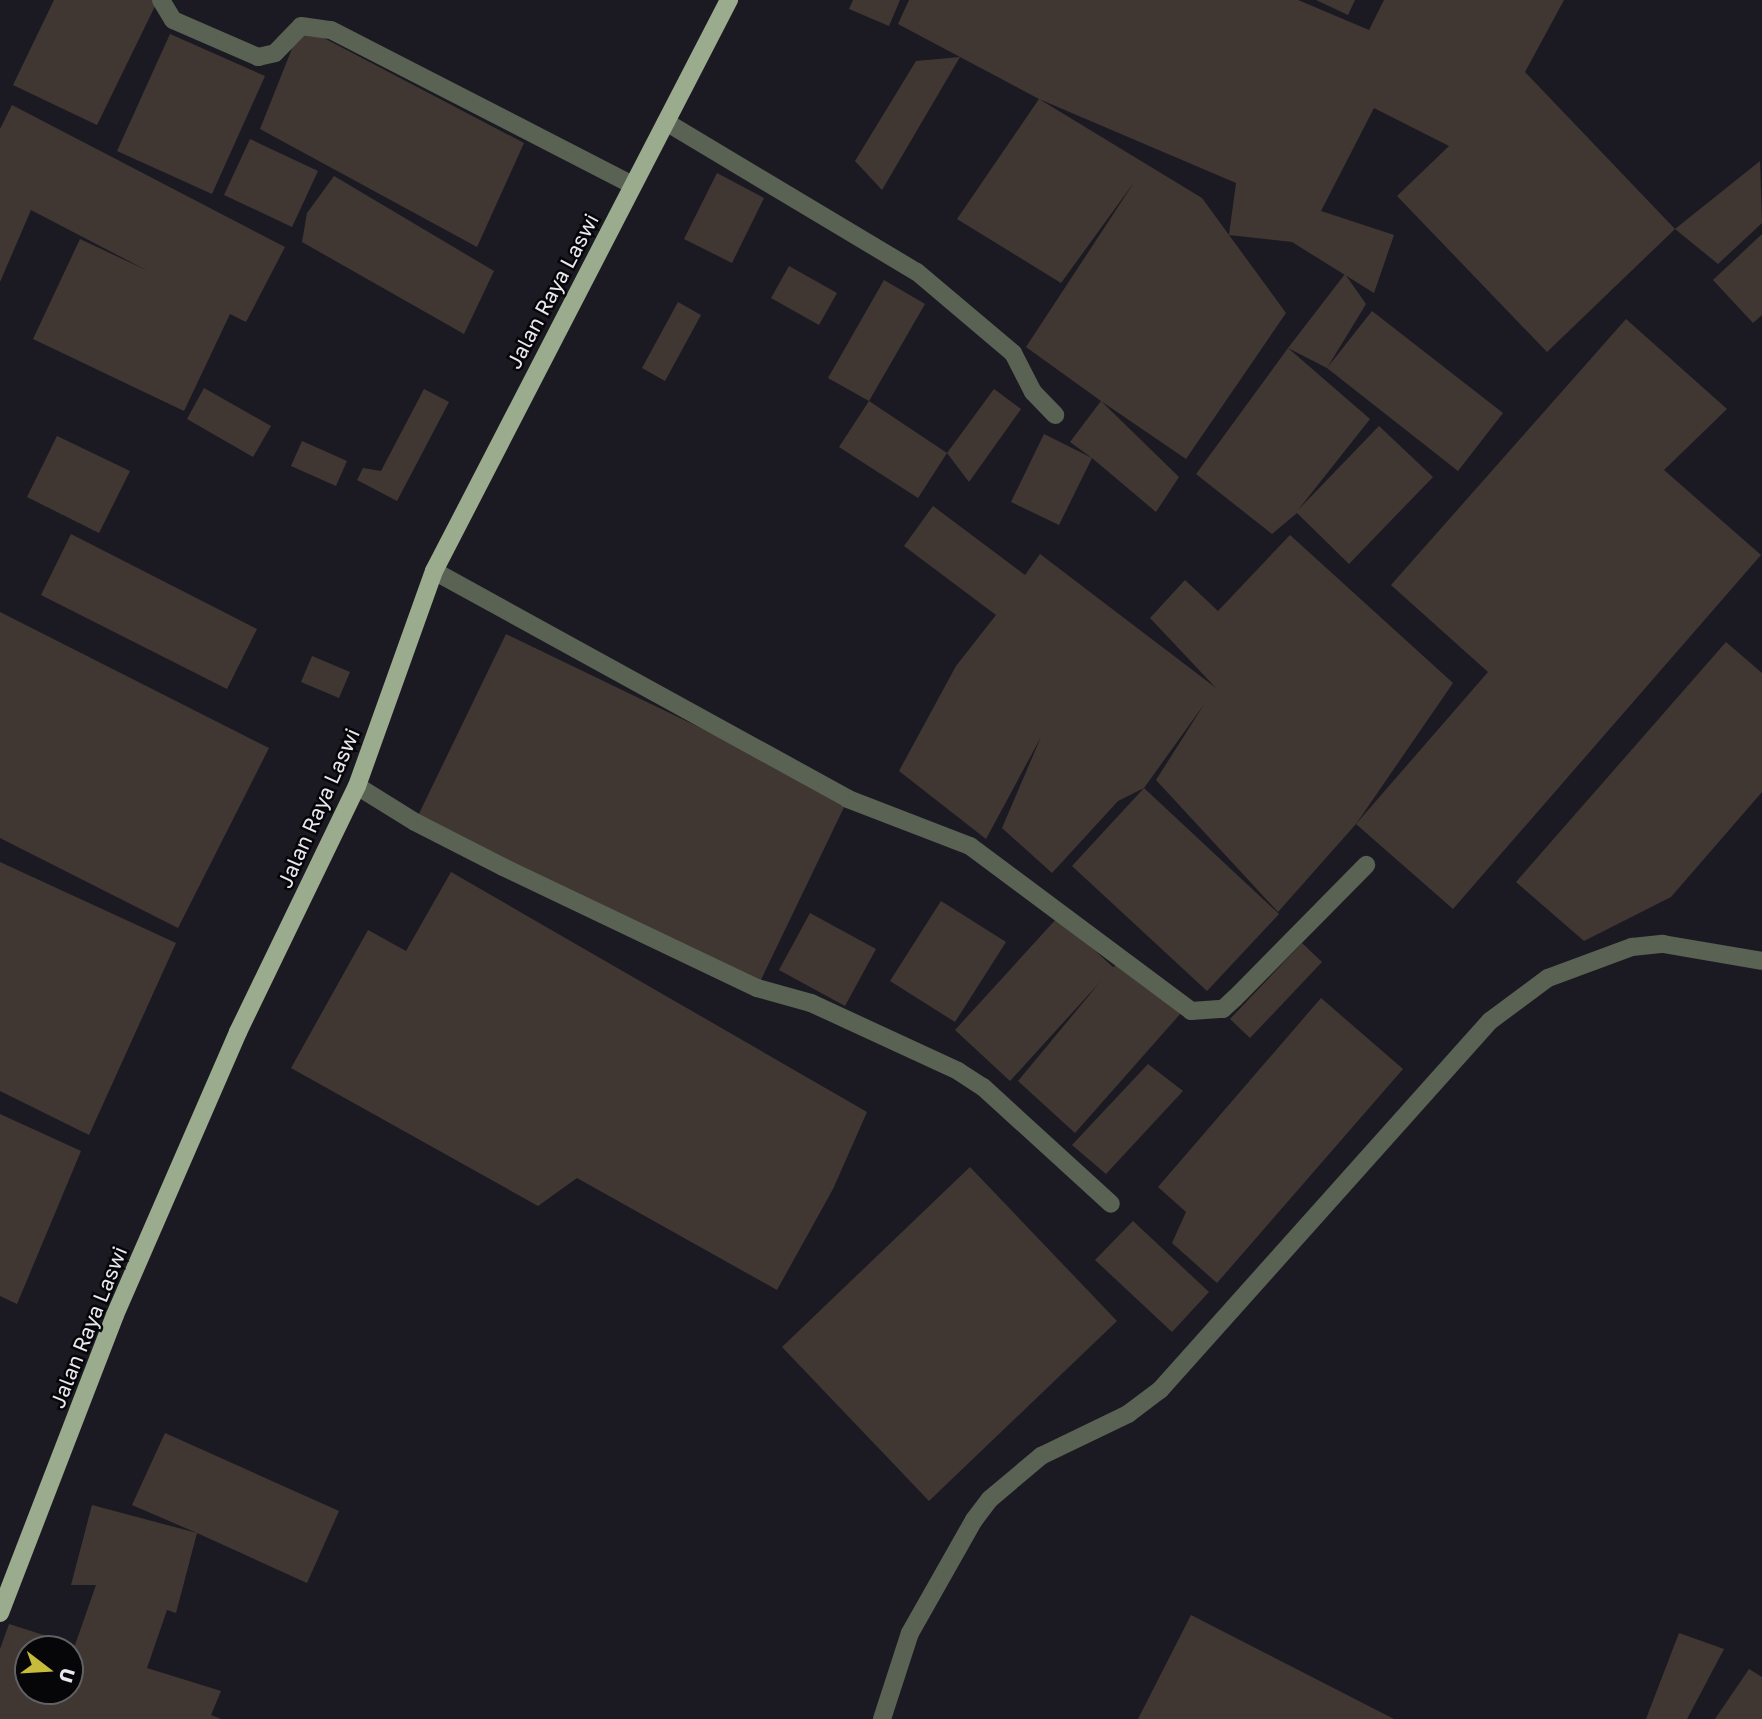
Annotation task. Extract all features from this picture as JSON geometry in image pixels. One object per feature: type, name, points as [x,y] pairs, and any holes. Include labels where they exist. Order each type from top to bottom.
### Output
[{"type":"main road","name":"Jalan Raya Laswi","points":[[0,1613],[115,1315],[238,1032],[357,786],[434,571],[729,0]]},
{"type":"street","points":[[161,0],[173,20],[258,57],[275,53],[301,26],[331,30],[633,185]]},
{"type":"street","points":[[666,121],[917,272],[1013,353],[1033,392],[1055,415]]},
{"type":"street","points":[[434,571],[848,799],[970,846],[1191,1011],[1215,1011],[1235,998],[1366,865]]},
{"type":"street","points":[[357,786],[415,822],[503,867],[757,988],[811,1003],[958,1071],[983,1087],[1111,1204]]},
{"type":"street","points":[[882,1719],[910,1633],[974,1520],[990,1499],[1041,1456],[1128,1414],[1160,1390],[1490,1020],[1548,978],[1632,947],[1663,944],[1762,961]]},
{"type":"building","points":[[54,0],[158,0],[97,125],[13,85]]},
{"type":"building","points":[[853,0],[900,0],[889,26],[849,9]]},
{"type":"building","points":[[909,0],[1298,0],[1369,30],[1384,0],[1564,0],[1525,72],[1675,229],[1547,352],[1397,196],[1449,146],[1374,108],[1321,211],[1394,235],[1374,293],[1292,242],[1229,235],[1236,183],[1039,99],[898,24]]},
{"type":"building","points":[[1316,0],[1355,0],[1348,15]]},
{"type":"building","points":[[301,26],[524,143],[477,247],[260,129]]},
{"type":"building","points":[[170,34],[265,76],[212,194],[117,151]]},
{"type":"building","points":[[960,57],[882,190],[855,161],[916,61]]},
{"type":"building","points":[[1039,99],[1202,198],[1286,313],[1186,459],[1026,347],[1135,181],[1061,283],[957,219]]},
{"type":"building","points":[[12,105],[285,247],[246,322],[230,314],[184,411],[33,339],[80,239],[148,271],[31,210],[0,282],[0,129]]},
{"type":"building","points":[[250,139],[318,171],[292,227],[224,195]]},
{"type":"building","points":[[1760,161],[1762,223],[1718,264],[1675,229]]},
{"type":"building","points":[[717,173],[764,198],[732,263],[684,239]]},
{"type":"building","points":[[334,176],[494,271],[464,334],[302,242],[307,213]]},
{"type":"building","points":[[1762,234],[1762,315],[1753,323],[1713,280]]},
{"type":"building","points":[[789,266],[837,293],[819,325],[771,298]]},
{"type":"building","points":[[1345,274],[1366,304],[1327,368],[1288,348]]},
{"type":"building","points":[[884,280],[925,304],[869,401],[828,378]]},
{"type":"building","points":[[678,302],[701,315],[665,381],[642,368]]},
{"type":"building","points":[[1372,311],[1503,413],[1458,471],[1327,368]]},
{"type":"building","points":[[1626,319],[1727,409],[1664,470],[1761,555],[1453,909],[1356,824],[1488,672],[1391,585]]},
{"type":"building","points":[[1288,348],[1370,419],[1298,510],[1379,426],[1433,477],[1349,564],[1297,513],[1272,534],[1196,474]]},
{"type":"building","points":[[204,388],[271,426],[253,457],[187,419]]},
{"type":"building","points":[[424,389],[449,402],[397,501],[357,480],[363,468],[381,471]]},
{"type":"building","points":[[994,389],[1021,409],[969,482],[947,453]]},
{"type":"building","points":[[869,401],[947,453],[918,498],[839,447]]},
{"type":"building","points":[[1101,401],[1179,477],[1156,512],[1070,442]]},
{"type":"building","points":[[1044,434],[1092,458],[1059,525],[1011,502]]},
{"type":"building","points":[[57,436],[130,471],[99,533],[27,497]]},
{"type":"building","points":[[302,441],[347,461],[336,486],[291,466]]},
{"type":"building","points":[[933,506],[1025,575],[1040,554],[1216,688],[1150,618],[1185,580],[1218,611],[1290,535],[1453,683],[1356,824],[1278,912],[1156,780],[1205,703],[1144,788],[1118,801],[1052,873],[1002,828],[1041,737],[986,839],[899,771],[956,666],[996,615],[904,546]]},
{"type":"building","points":[[71,534],[257,629],[227,689],[41,595]]},
{"type":"building","points":[[0,612],[269,748],[178,928],[0,838]]},
{"type":"building","points":[[506,634],[848,799],[757,988],[415,822]]},
{"type":"building","points":[[1726,642],[1762,673],[1762,792],[1671,897],[1584,941],[1516,882]]},
{"type":"building","points":[[312,656],[350,672],[339,698],[301,682]]},
{"type":"building","points":[[1144,788],[1279,914],[1207,991],[1072,866]]},
{"type":"building","points":[[0,862],[176,943],[89,1135],[0,1091]]},
{"type":"building","points":[[451,872],[867,1112],[833,1189],[777,1290],[577,1178],[538,1206],[291,1068],[368,930],[406,951]]},
{"type":"building","points":[[941,901],[1006,942],[955,1022],[890,981]]},
{"type":"building","points":[[810,913],[876,949],[845,1006],[779,970]]},
{"type":"building","points":[[1058,917],[1113,967],[1125,962],[1181,1013],[1075,1133],[1018,1081],[1101,981],[1010,1081],[955,1030]]},
{"type":"building","points":[[1302,943],[1322,962],[1250,1038],[1230,1019]]},
{"type":"building","points":[[1321,998],[1403,1069],[1217,1283],[1172,1243],[1186,1212],[1158,1187]]},
{"type":"building","points":[[1148,1064],[1183,1091],[1106,1174],[1072,1145]]},
{"type":"building","points":[[0,1114],[81,1151],[17,1304],[0,1296]]},
{"type":"building","points":[[970,1167],[1117,1321],[929,1501],[782,1347]]},
{"type":"building","points":[[1133,1221],[1209,1292],[1172,1332],[1095,1260]]},
{"type":"building","points":[[165,1433],[339,1511],[307,1583],[132,1505]]},
{"type":"building","points":[[92,1505],[197,1533],[176,1613],[167,1610],[147,1668],[221,1691],[211,1715],[221,1719],[0,1719],[0,1649],[9,1624],[44,1635],[14,1635],[14,1705],[84,1705],[84,1635],[78,1635],[96,1585],[71,1585]]},
{"type":"building","points":[[1191,1615],[1394,1719],[1138,1719]]},
{"type":"building","points":[[1679,1633],[1724,1649],[1687,1719],[1646,1719]]},
{"type":"building","points":[[1749,1669],[1762,1677],[1762,1719],[1715,1719]]}]
